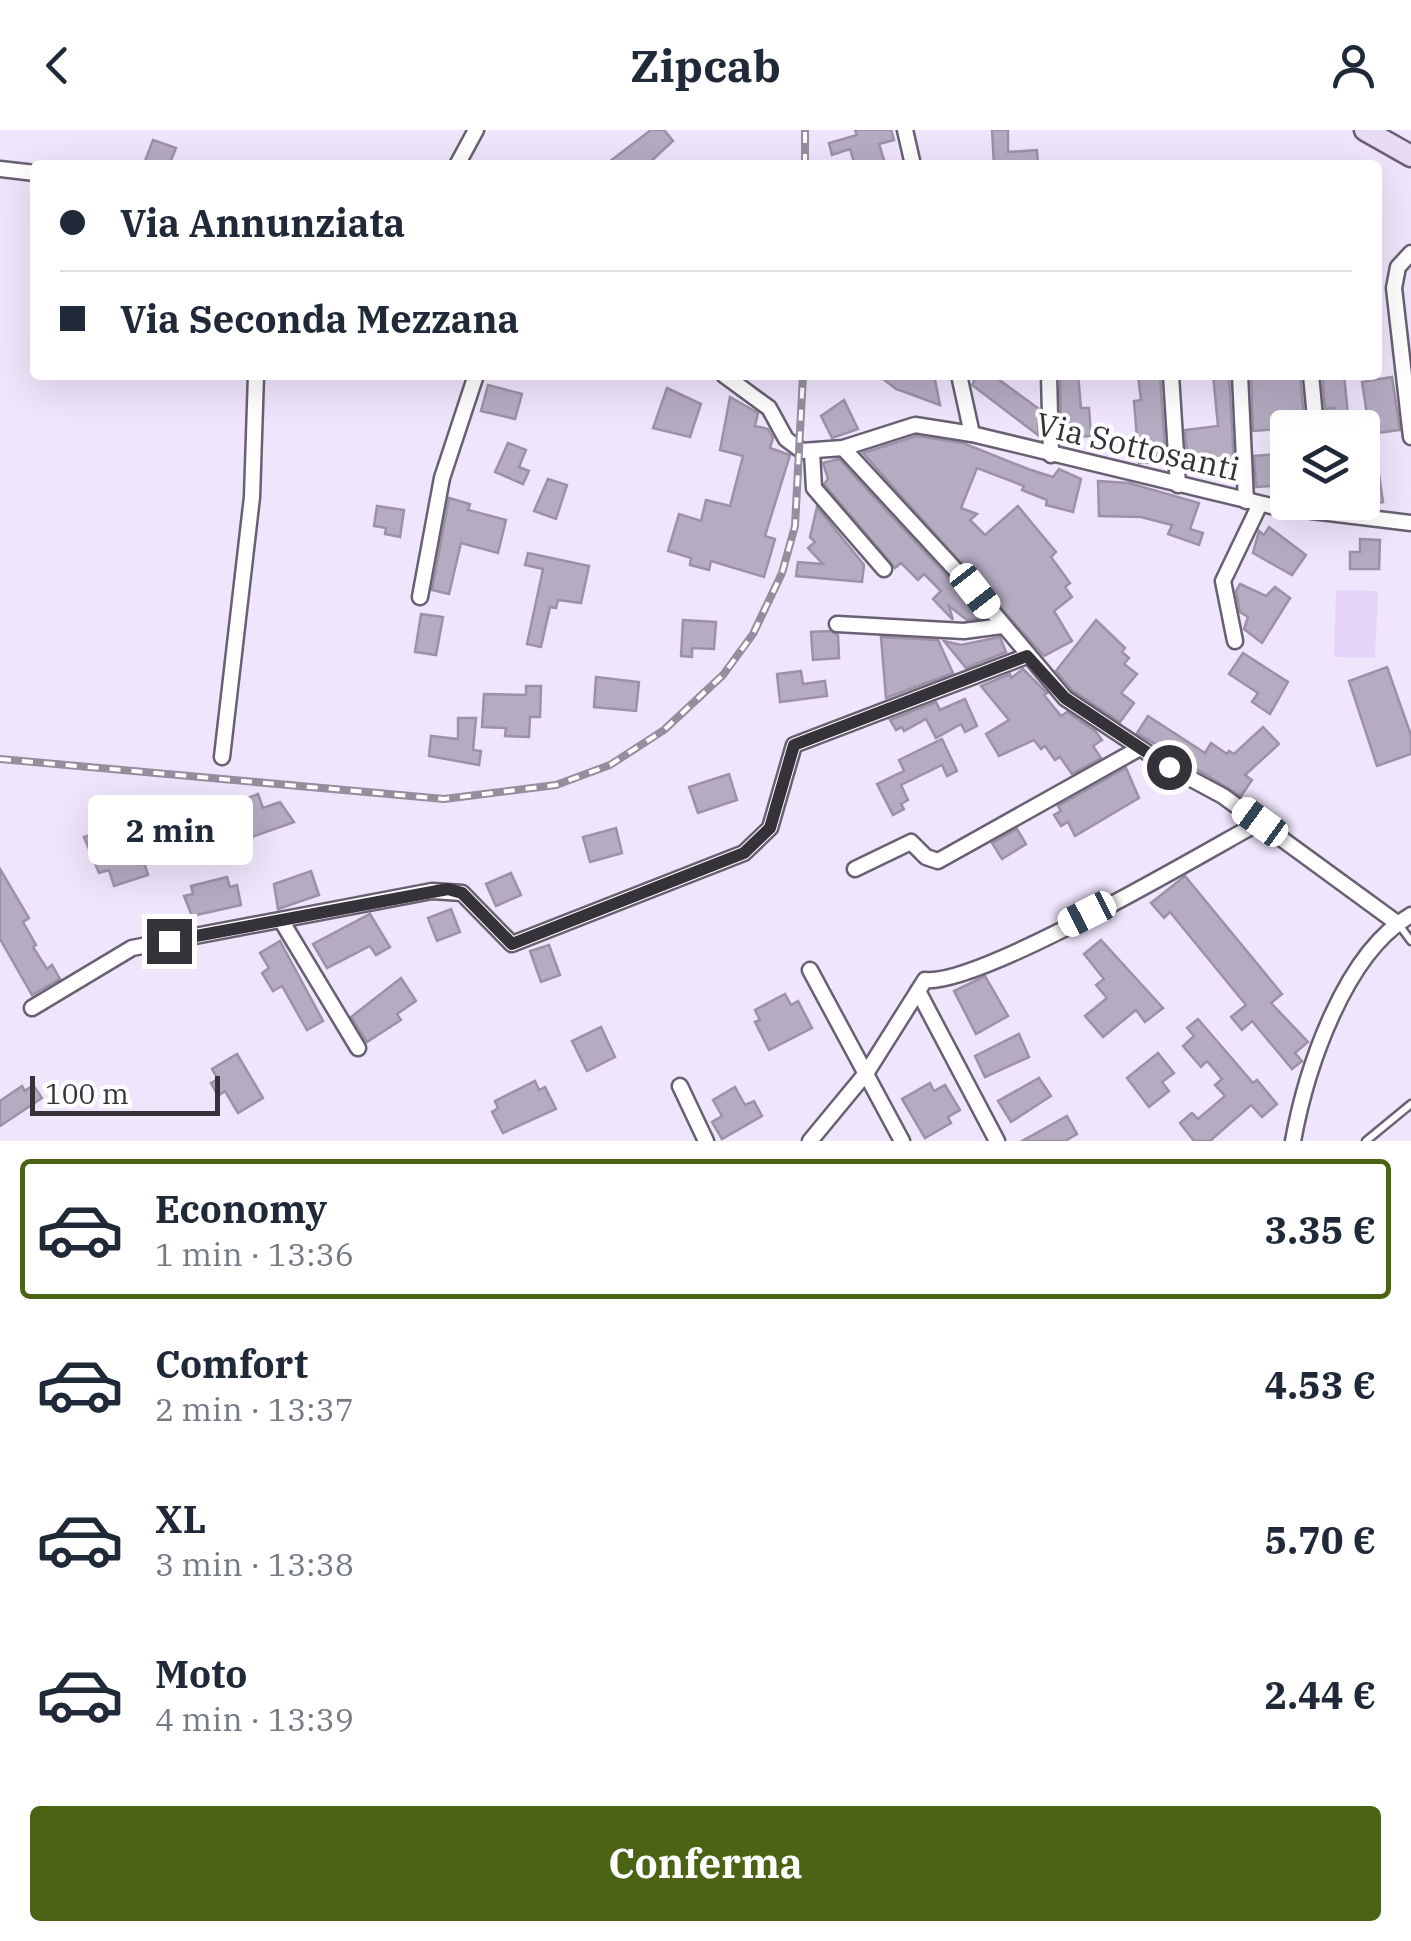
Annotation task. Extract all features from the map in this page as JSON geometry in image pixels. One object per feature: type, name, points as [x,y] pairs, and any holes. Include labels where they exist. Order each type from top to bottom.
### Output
[{"type":"main road","points":[[1366,130],[1411,156]]},
{"type":"street","points":[[460,160],[476,130]]},
{"type":"street","points":[[905,130],[911,160]]},
{"type":"street","points":[[0,170],[30,172]]},
{"type":"street","points":[[1411,253],[1398,266],[1394,288],[1411,437]]},
{"type":"street","points":[[222,757],[252,497],[256,380]]},
{"type":"street","points":[[420,597],[442,478],[474,380]]},
{"type":"street","points":[[731,380],[769,408],[786,439],[808,452],[814,488],[884,569]]},
{"type":"street","points":[[960,380],[972,434]]},
{"type":"street","points":[[1049,380],[1052,455]]},
{"type":"street","points":[[1171,380],[1178,486]]},
{"type":"street","points":[[1234,641],[1222,581],[1253,502],[1241,380]]},
{"type":"street","points":[[1312,380],[1315,410]]},
{"type":"street","name":"Via Sottosanti","points":[[808,452],[843,448],[915,425],[972,434],[1178,486],[1270,503]]},
{"type":"street","points":[[843,448],[1065,698],[1223,796],[1404,919],[1328,1018],[1303,1085],[1293,1141]]},
{"type":"street","name":"Via Sottosanti","points":[[1380,518],[1411,524]]},
{"type":"street","points":[[837,624],[964,631],[1002,626]]},
{"type":"street","points":[[32,1008],[132,948],[448,889],[462,893],[512,944],[744,853],[770,828],[794,745],[1027,656]]},
{"type":"street","points":[[855,869],[912,842],[926,857],[938,861],[1140,748]]},
{"type":"street","points":[[810,1141],[866,1072],[925,980],[942,982],[996,960],[1260,822]]},
{"type":"street","points":[[281,920],[358,1048]]},
{"type":"street","points":[[810,970],[902,1141]]},
{"type":"street","points":[[918,991],[997,1141]]},
{"type":"street","points":[[680,1086],[706,1141]]},
{"type":"lane","points":[[1404,919],[1411,941]]},
{"type":"lane","points":[[1366,1141],[1411,1104]]},
{"type":"shaded area","points":[[1336,590],[1378,591],[1375,658],[1334,657]]},
{"type":"building","points":[[651,130],[664,130],[673,141],[652,160],[612,160]]},
{"type":"building","points":[[855,130],[891,130],[894,140],[879,144],[884,160],[853,160],[850,149],[832,155],[829,143],[857,135]]},
{"type":"building","points":[[992,130],[1008,130],[1008,152],[1037,150],[1038,160],[994,160]]},
{"type":"building","points":[[153,140],[176,148],[171,160],[145,160]]},
{"type":"building","points":[[1392,377],[1400,430],[1380,433],[1380,410],[1366,410],[1362,382]]},
{"type":"building","points":[[884,380],[935,380],[940,405],[896,389]]},
{"type":"building","points":[[974,380],[999,380],[1039,409],[1038,435],[972,385]]},
{"type":"building","points":[[1060,380],[1078,380],[1081,408],[1089,408],[1091,436],[1061,438]]},
{"type":"building","points":[[1139,380],[1160,380],[1166,462],[1139,463],[1134,401],[1141,400]]},
{"type":"building","points":[[1213,380],[1229,380],[1234,465],[1204,469],[1202,454],[1187,456],[1185,430],[1218,426]]},
{"type":"building","points":[[1251,380],[1300,380],[1303,410],[1270,410],[1270,430],[1253,431]]},
{"type":"building","points":[[1322,380],[1344,380],[1348,410],[1325,409]]},
{"type":"building","points":[[488,385],[522,394],[515,419],[481,411]]},
{"type":"building","points":[[667,388],[701,404],[690,437],[653,428]]},
{"type":"building","points":[[730,397],[758,413],[755,426],[768,429],[773,438],[770,448],[790,455],[765,536],[775,539],[764,577],[711,561],[709,570],[690,565],[691,558],[668,551],[679,514],[701,521],[706,500],[730,506],[743,456],[720,450]]},
{"type":"building","points":[[844,400],[858,429],[832,438],[821,416]]},
{"type":"building","points":[[916,436],[963,443],[1053,477],[1059,469],[1081,479],[1073,512],[1046,505],[1047,500],[1022,490],[1024,486],[977,468],[961,508],[977,514],[970,520],[985,535],[1018,506],[1056,552],[1051,557],[1070,583],[1065,587],[1072,597],[1054,611],[1072,641],[1044,656],[863,453]]},
{"type":"building","points":[[508,443],[526,450],[519,467],[529,471],[523,484],[495,472]]},
{"type":"building","points":[[1270,455],[1270,486],[1256,487],[1254,456]]},
{"type":"building","points":[[839,459],[984,618],[967,620],[949,606],[953,620],[933,599],[941,591],[924,574],[918,580],[901,563],[895,568],[824,484],[828,479],[823,463]]},
{"type":"building","points":[[548,479],[567,485],[556,519],[534,511]]},
{"type":"building","points":[[1098,481],[1129,483],[1199,503],[1190,529],[1203,533],[1199,545],[1168,534],[1172,525],[1141,517],[1099,516]]},
{"type":"building","points":[[449,498],[470,504],[468,510],[506,520],[498,553],[461,543],[449,594],[432,590]]},
{"type":"building","points":[[377,506],[404,510],[400,537],[385,534],[386,528],[374,526]]},
{"type":"building","points":[[817,507],[864,565],[862,582],[796,576],[798,562],[823,564],[808,548],[815,542],[810,537]]},
{"type":"building","points":[[1269,527],[1306,555],[1292,575],[1253,553],[1259,531],[1264,535]]},
{"type":"building","points":[[1360,539],[1380,540],[1379,569],[1350,569],[1350,552],[1360,552]]},
{"type":"building","points":[[528,553],[589,566],[581,603],[558,600],[556,608],[550,607],[541,647],[527,644],[543,569],[525,565]]},
{"type":"building","points":[[1240,584],[1266,596],[1275,587],[1290,598],[1262,643],[1244,629],[1248,617],[1240,612],[1236,591]]},
{"type":"building","points":[[421,614],[443,617],[436,655],[415,652]]},
{"type":"building","points":[[683,620],[716,622],[714,649],[692,648],[692,657],[681,656]]},
{"type":"building","points":[[1096,620],[1125,648],[1122,652],[1129,658],[1124,664],[1137,674],[1121,693],[1134,703],[1120,722],[1072,690],[1056,671]]},
{"type":"building","points":[[830,631],[838,635],[839,658],[813,660],[811,632]]},
{"type":"building","points":[[881,637],[938,640],[953,673],[886,698]]},
{"type":"building","points":[[1000,637],[1006,652],[966,668],[944,641],[961,645]]},
{"type":"building","points":[[1243,653],[1288,682],[1270,714],[1252,702],[1258,693],[1229,674]]},
{"type":"building","points":[[1387,667],[1411,735],[1411,754],[1377,766],[1349,681]]},
{"type":"building","points":[[1023,669],[1047,693],[1044,695],[1061,716],[1067,712],[1095,731],[1102,740],[1093,746],[1101,758],[1072,774],[1060,757],[1055,760],[1045,746],[1041,749],[1034,740],[999,756],[986,734],[1009,720],[981,686],[1010,674],[1011,678]]},
{"type":"building","points":[[801,671],[803,684],[825,681],[827,696],[780,702],[777,674]]},
{"type":"building","points":[[596,677],[639,682],[636,711],[594,707]]},
{"type":"building","points":[[526,686],[541,686],[540,717],[530,717],[529,737],[505,736],[506,728],[482,727],[484,694],[526,695]]},
{"type":"building","points":[[965,699],[977,726],[965,732],[961,724],[936,738],[926,719],[904,731],[902,727],[896,730],[890,720],[936,702],[940,710]]},
{"type":"building","points":[[1148,716],[1205,753],[1211,743],[1227,754],[1234,754],[1263,727],[1279,744],[1245,775],[1252,780],[1241,796],[1137,733]]},
{"type":"building","points":[[458,718],[476,718],[473,750],[481,751],[479,765],[429,756],[431,736],[458,739]]},
{"type":"building","points":[[942,739],[957,771],[947,776],[942,765],[901,785],[908,800],[901,804],[904,809],[893,815],[877,784],[904,771],[899,760]]},
{"type":"building","points":[[1126,768],[1139,798],[1075,836],[1068,822],[1061,826],[1054,815],[1061,811],[1058,806]]},
{"type":"building","points":[[729,774],[737,800],[698,813],[689,787]]},
{"type":"building","points":[[258,794],[263,808],[280,802],[294,822],[252,837],[240,801]]},
{"type":"building","points":[[616,828],[622,853],[590,862],[583,837]]},
{"type":"building","points":[[109,829],[116,850],[138,843],[148,875],[114,886],[109,870],[99,873],[84,837]]},
{"type":"building","points":[[1017,829],[1026,844],[1002,859],[992,843]]},
{"type":"building","points":[[0,869],[29,918],[23,922],[36,945],[33,947],[47,969],[52,965],[60,979],[32,995],[0,939]]},
{"type":"building","points":[[311,871],[319,895],[278,909],[274,884]]},
{"type":"building","points":[[511,873],[521,895],[496,906],[486,884]]},
{"type":"building","points":[[1185,876],[1282,994],[1271,1003],[1308,1042],[1295,1053],[1302,1061],[1292,1069],[1252,1021],[1242,1030],[1231,1017],[1246,1005],[1170,912],[1164,918],[1151,903]]},
{"type":"building","points":[[227,877],[230,887],[237,885],[241,905],[192,916],[184,896],[193,894],[191,886]]},
{"type":"building","points":[[451,909],[460,932],[437,941],[428,918]]},
{"type":"building","points":[[370,914],[390,947],[376,955],[370,946],[327,968],[313,944]]},
{"type":"building","points":[[1101,940],[1163,1008],[1145,1022],[1136,1010],[1103,1037],[1085,1016],[1107,998],[1096,985],[1104,979],[1084,954]]},
{"type":"building","points":[[280,941],[323,1021],[307,1030],[282,986],[273,991],[262,973],[269,968],[260,953]]},
{"type":"building","points":[[549,945],[560,975],[541,982],[530,951]]},
{"type":"building","points":[[985,976],[1008,1016],[976,1034],[954,991]]},
{"type":"building","points":[[401,978],[416,1001],[397,1014],[401,1020],[367,1042],[351,1017]]},
{"type":"building","points":[[785,994],[791,1005],[798,1001],[812,1028],[769,1050],[755,1022],[760,1020],[755,1010]]},
{"type":"building","points":[[1198,1019],[1253,1083],[1257,1080],[1277,1104],[1262,1117],[1251,1105],[1210,1141],[1194,1141],[1180,1123],[1192,1113],[1198,1119],[1225,1096],[1215,1085],[1222,1079],[1207,1061],[1201,1067],[1183,1046],[1194,1036],[1187,1028]]},
{"type":"building","points":[[601,1027],[615,1057],[587,1071],[572,1041]]},
{"type":"building","points":[[1019,1034],[1029,1057],[985,1077],[975,1056]]},
{"type":"building","points":[[1158,1053],[1174,1073],[1162,1082],[1169,1091],[1149,1107],[1127,1078]]},
{"type":"building","points":[[237,1054],[263,1098],[238,1113],[225,1091],[218,1096],[211,1083],[218,1079],[212,1069]]},
{"type":"building","points":[[1039,1078],[1051,1096],[1011,1122],[998,1101]]},
{"type":"building","points":[[535,1081],[539,1090],[545,1087],[556,1109],[503,1133],[492,1112],[498,1108],[495,1101]]},
{"type":"building","points":[[930,1083],[934,1091],[945,1085],[960,1110],[948,1117],[951,1123],[925,1138],[902,1099]]},
{"type":"building","points":[[33,1085],[42,1098],[0,1126],[0,1101],[22,1086],[25,1091]]},
{"type":"building","points":[[735,1087],[745,1105],[754,1101],[762,1116],[722,1139],[712,1122],[722,1116],[713,1100]]},
{"type":"building","points":[[1067,1116],[1077,1134],[1065,1141],[1022,1141]]},
{"type":"railway","points":[[805,130],[805,160]]},
{"type":"railway","points":[[0,759],[444,799],[556,785],[610,765],[664,730],[723,675],[753,634],[782,573],[795,526],[803,380]]},
{"type":"route","points":[[169,941],[448,889],[462,893],[512,944],[744,853],[770,828],[794,745],[1027,656],[1065,698],[1169,767]]}]
